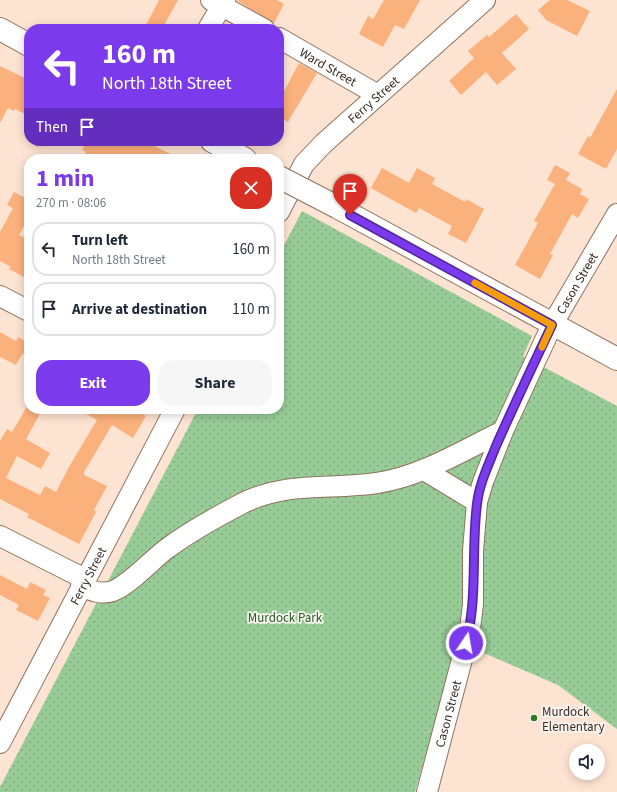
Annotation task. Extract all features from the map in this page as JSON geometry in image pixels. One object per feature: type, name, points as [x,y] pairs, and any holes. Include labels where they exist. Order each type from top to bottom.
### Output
[{"type":"main road","points":[[0,29],[24,41]]},
{"type":"main road","points":[[221,146],[236,154]]},
{"type":"main road","points":[[284,180],[617,359]]},
{"type":"street","name":"Ferry Street","points":[[284,202],[304,164],[378,95],[485,0]]},
{"type":"street","points":[[210,24],[219,2],[256,24]]},
{"type":"street","name":"Ward Street","points":[[284,41],[378,95]]},
{"type":"street","name":"Cason Street","points":[[427,792],[470,628],[473,604],[473,551],[477,502],[483,482],[503,431],[552,325],[617,214]]},
{"type":"street","points":[[0,296],[24,308]]},
{"type":"street","name":"Ferry Street","points":[[0,743],[172,414]]},
{"type":"street","points":[[0,536],[83,583],[95,592],[105,593],[122,587],[141,569],[190,531],[218,515],[262,494],[282,489],[376,483],[396,479],[424,470],[503,431]]},
{"type":"street","points":[[424,470],[477,502]]},
{"type":"green space","name":"Murdock Park","points":[[302,211],[532,336],[523,356],[617,406],[617,729],[558,685],[458,642],[415,792],[0,792],[0,787],[195,414],[284,414],[284,245]]},
{"type":"building","points":[[159,0],[178,0],[165,24],[147,24]]},
{"type":"building","points":[[236,0],[277,0],[284,4],[274,23]]},
{"type":"building","points":[[384,0],[420,0],[404,29],[395,25],[383,47],[359,34],[368,16],[373,19]]},
{"type":"building","points":[[550,0],[567,0],[590,11],[577,36],[546,20],[538,10]]},
{"type":"building","points":[[516,14],[529,29],[502,53],[516,69],[497,85],[486,72],[461,95],[449,81],[474,58],[468,51],[487,35],[489,37]]},
{"type":"building","points":[[299,63],[317,73],[288,122],[284,120],[284,92]]},
{"type":"building","points":[[0,66],[24,78],[24,114],[15,109],[14,111],[8,108],[0,123]]},
{"type":"building","points":[[617,89],[617,149],[606,169],[578,154],[588,136],[590,138]]},
{"type":"building","points":[[84,146],[154,146],[171,154],[85,154],[86,152],[82,150]]},
{"type":"building","points":[[555,165],[570,173],[566,180],[582,189],[580,194],[589,199],[578,218],[572,214],[550,254],[553,255],[540,279],[515,265],[538,223],[534,221],[555,184],[547,180]]},
{"type":"building","points":[[382,168],[409,183],[417,168],[435,178],[432,184],[465,202],[466,199],[484,209],[466,243],[448,234],[452,226],[419,208],[416,213],[371,188]]},
{"type":"building","points":[[14,192],[24,197],[24,226],[19,235],[24,238],[24,277],[9,269],[11,267],[0,261],[0,232],[13,208],[7,205]]},
{"type":"building","points":[[0,332],[16,341],[18,337],[24,340],[24,354],[16,365],[0,357]]},
{"type":"building","points":[[24,412],[24,414],[40,414],[26,439],[50,453],[41,469],[17,456],[6,478],[40,495],[45,486],[56,492],[97,420],[86,414],[143,414],[146,416],[133,438],[112,425],[84,472],[84,475],[107,486],[94,510],[96,512],[79,544],[27,517],[29,514],[0,499],[0,441],[7,429],[12,432]]},
{"type":"building","points":[[0,575],[27,589],[30,582],[46,590],[43,595],[50,598],[38,621],[16,610],[19,605],[0,595]]},
{"type":"slow traffic","points":[[475,283],[552,325],[542,347]]},
{"type":"place","name":"Murdock Elementary","points":[[534,718]]},
{"type":"route","points":[[350,215],[552,325],[491,459],[477,502],[473,551],[473,604],[470,628],[466,643]]}]
